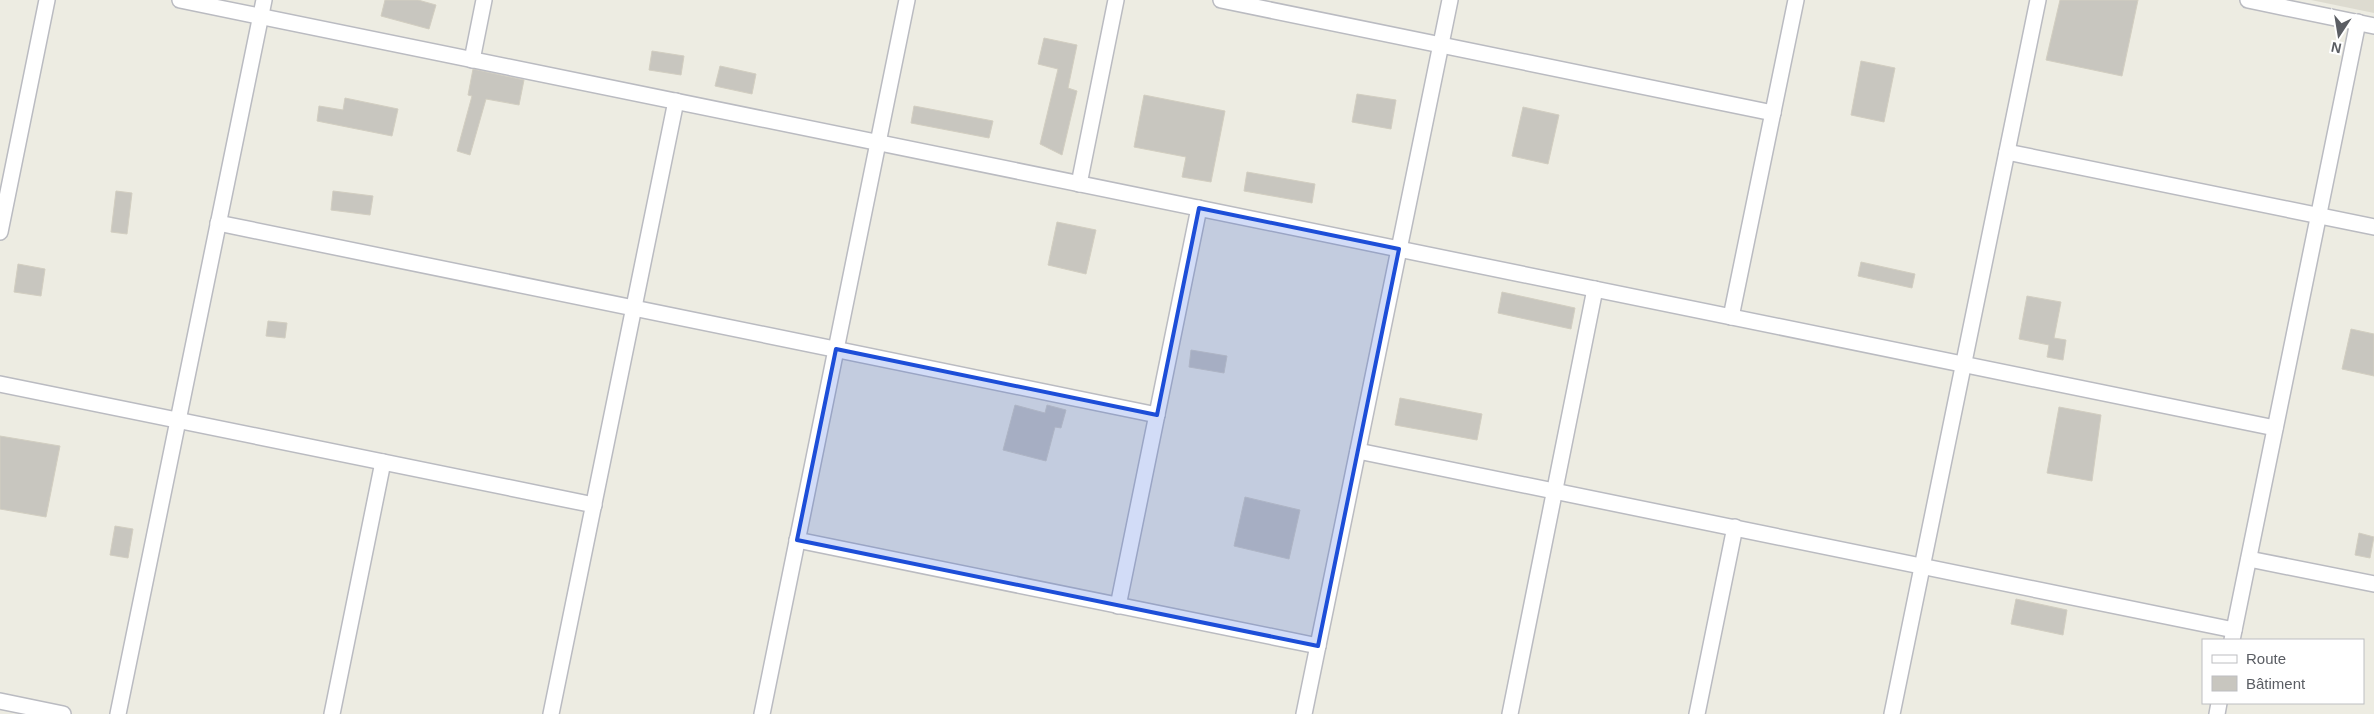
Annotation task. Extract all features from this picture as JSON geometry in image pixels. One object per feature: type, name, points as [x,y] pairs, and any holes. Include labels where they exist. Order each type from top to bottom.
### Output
[{"type":"street","points":[[0,232],[47,0]]},
{"type":"street","points":[[180,0],[2276,428]]},
{"type":"street","points":[[118,714],[264,0]]},
{"type":"street","points":[[472,60],[484,0]]},
{"type":"street","points":[[762,714],[907,0]]},
{"type":"street","points":[[1079,184],[1116,0]]},
{"type":"street","points":[[1221,0],[1773,113]]},
{"type":"street","points":[[1304,714],[1450,0]]},
{"type":"street","points":[[1731,317],[1796,0]]},
{"type":"street","points":[[1892,714],[2038,0]]},
{"type":"street","points":[[2252,0],[2374,26]]},
{"type":"street","points":[[1358,451],[1922,566],[2233,635],[2358,22]]},
{"type":"street","points":[[551,714],[676,101]]},
{"type":"street","points":[[2007,152],[2374,227]]},
{"type":"street","points":[[1118,606],[1199,208]]},
{"type":"street","points":[[218,223],[1157,415]]},
{"type":"street","points":[[1510,714],[1595,289]]},
{"type":"street","points":[[0,384],[594,505]]},
{"type":"street","points":[[332,714],[383,462]]},
{"type":"street","points":[[1697,714],[1735,528]]},
{"type":"street","points":[[797,540],[1318,646]]},
{"type":"street","points":[[2249,559],[2374,584]]},
{"type":"street","points":[[0,701],[64,714]]},
{"type":"highlighted area","points":[[1199,208],[1399,249],[1318,646],[797,540],[836,349],[1157,415]]},
{"type":"shaded area","points":[[2311,0],[2374,0],[2374,13]]},
{"type":"building","points":[[385,0],[418,0],[436,5],[429,29],[381,16]]},
{"type":"building","points":[[2060,0],[2138,0],[2122,76],[2046,60]]},
{"type":"building","points":[[1044,38],[1077,45],[1068,88],[1077,91],[1062,155],[1040,144],[1058,69],[1038,64]]},
{"type":"building","points":[[652,51],[684,56],[681,75],[649,70]]},
{"type":"building","points":[[1861,61],[1895,68],[1884,122],[1851,115]]},
{"type":"building","points":[[720,66],[756,74],[752,94],[715,86]]},
{"type":"building","points":[[473,69],[524,80],[519,105],[486,99],[470,155],[457,151],[472,96],[468,95]]},
{"type":"building","points":[[1357,94],[1396,100],[1391,129],[1352,122]]},
{"type":"building","points":[[1144,95],[1225,111],[1211,182],[1182,177],[1186,157],[1134,147]]},
{"type":"building","points":[[345,98],[398,109],[392,136],[317,121],[319,106],[343,110]]},
{"type":"building","points":[[914,106],[993,121],[989,138],[911,123]]},
{"type":"building","points":[[1523,107],[1559,115],[1548,164],[1512,156]]},
{"type":"building","points":[[1247,172],[1315,184],[1312,203],[1244,191]]},
{"type":"building","points":[[116,191],[132,193],[127,234],[111,232]]},
{"type":"building","points":[[333,191],[373,196],[370,215],[331,210]]},
{"type":"building","points":[[1057,222],[1096,230],[1086,274],[1048,265]]},
{"type":"building","points":[[1861,262],[1915,274],[1912,288],[1858,276]]},
{"type":"building","points":[[18,264],[45,269],[41,296],[14,292]]},
{"type":"building","points":[[1502,292],[1575,308],[1571,329],[1498,313]]},
{"type":"building","points":[[2027,296],[2061,302],[2054,338],[2066,340],[2063,360],[2047,357],[2049,345],[2019,339]]},
{"type":"building","points":[[268,321],[287,323],[285,338],[266,336]]},
{"type":"building","points":[[2351,329],[2374,334],[2374,376],[2342,369]]},
{"type":"building","points":[[1191,350],[1227,356],[1224,373],[1189,367]]},
{"type":"building","points":[[1400,398],[1482,414],[1477,440],[1395,425]]},
{"type":"building","points":[[1015,405],[1045,413],[1047,405],[1066,410],[1061,428],[1055,427],[1046,461],[1003,450]]},
{"type":"building","points":[[2059,407],[2101,415],[2092,481],[2047,473]]},
{"type":"building","points":[[0,436],[60,446],[46,517],[0,509]]},
{"type":"building","points":[[1245,497],[1300,510],[1289,559],[1234,546]]},
{"type":"building","points":[[115,526],[133,529],[128,558],[110,555]]},
{"type":"building","points":[[2359,533],[2374,537],[2370,558],[2355,555]]},
{"type":"building","points":[[2016,599],[2067,610],[2063,635],[2011,624]]}]
